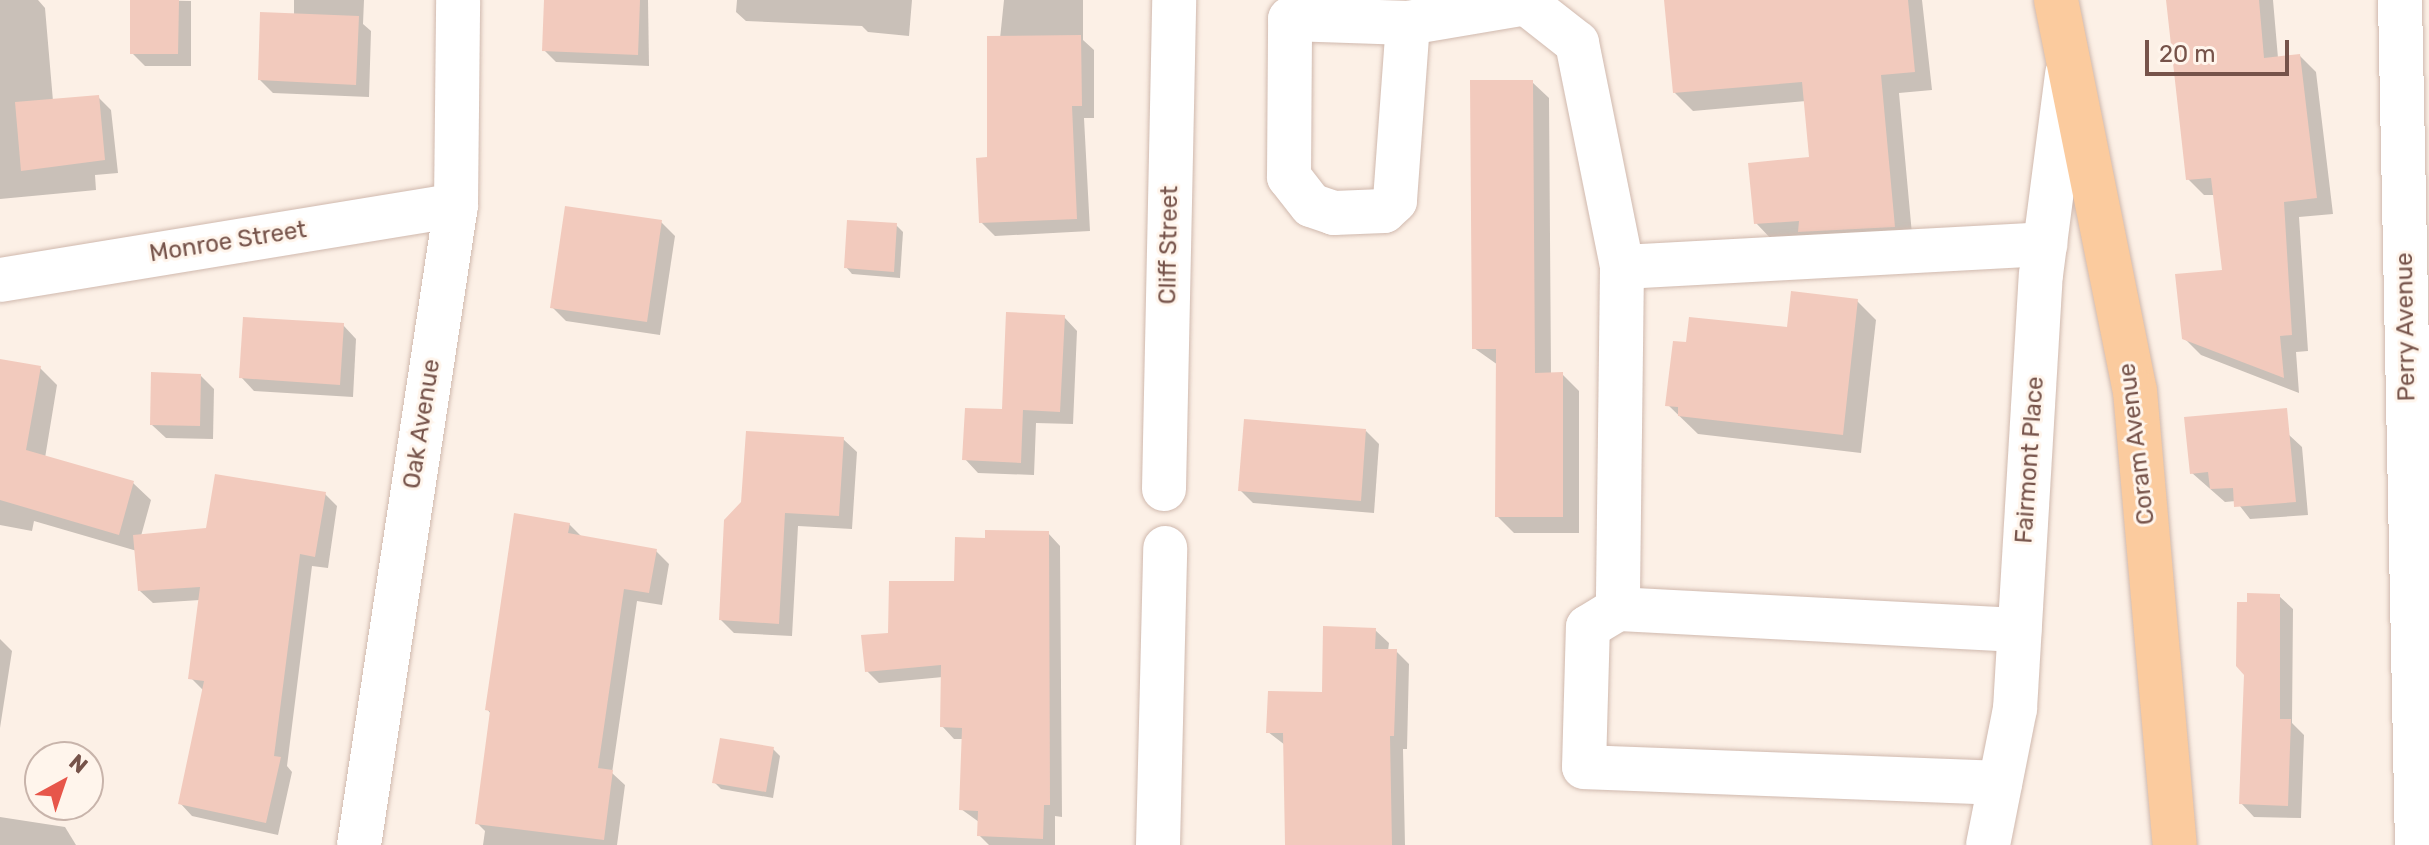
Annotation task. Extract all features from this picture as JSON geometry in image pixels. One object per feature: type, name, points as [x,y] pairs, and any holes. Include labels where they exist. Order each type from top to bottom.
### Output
[{"type":"main road","name":"Coram Avenue","points":[[2056,0],[2067,74],[2135,391],[2175,845]]},
{"type":"street","name":"Oak Avenue","points":[[359,845],[456,205],[458,0]]},
{"type":"street","name":"Cliff Street","points":[[1164,489],[1174,0]]},
{"type":"street","name":"Perry Avenue","points":[[2400,0],[2417,845]]},
{"type":"street","points":[[1408,23],[1395,201],[1384,211],[1366,214],[1311,205],[1289,177],[1290,19],[1408,23],[1526,2],[1577,43],[1622,267],[1618,609]]},
{"type":"street","name":"Fairmont Place","points":[[1988,845],[2015,709],[2045,244],[2067,74]]},
{"type":"street","name":"Monroe Street","points":[[0,280],[456,205]]},
{"type":"street","points":[[1622,267],[2045,244]]},
{"type":"street","points":[[1158,845],[1165,548]]},
{"type":"street","points":[[2000,783],[1584,767],[1588,627],[1618,609],[2019,630]]},
{"type":"building","points":[[130,0],[179,0],[178,54],[130,54]]},
{"type":"building","points":[[544,0],[640,0],[638,55],[542,51]]},
{"type":"building","points":[[1664,0],[1908,0],[1915,72],[1881,75],[1895,227],[1798,232],[1799,221],[1754,224],[1748,163],[1809,157],[1802,82],[1673,93]]},
{"type":"building","points":[[2166,0],[2259,0],[2264,58],[2300,54],[2317,198],[2284,202],[2292,335],[2280,336],[2284,378],[2182,339],[2175,274],[2222,270],[2211,178],[2186,180]]},
{"type":"building","points":[[260,12],[359,16],[356,85],[258,80]]},
{"type":"building","points":[[1081,35],[1082,106],[1072,106],[1077,219],[979,223],[976,158],[987,157],[987,36]]},
{"type":"building","points":[[1470,80],[1533,80],[1535,373],[1563,372],[1563,517],[1495,517],[1496,349],[1472,349]]},
{"type":"building","points":[[99,95],[105,160],[21,171],[15,102]]},
{"type":"building","points":[[565,206],[662,220],[647,322],[550,308]]},
{"type":"building","points":[[847,220],[897,223],[894,272],[844,268]]},
{"type":"building","points":[[1791,291],[1858,299],[1843,435],[1678,416],[1678,407],[1665,406],[1673,341],[1686,342],[1689,317],[1787,327]]},
{"type":"building","points":[[1006,312],[1065,315],[1060,412],[1023,410],[1021,463],[962,460],[965,408],[1002,409]]},
{"type":"building","points":[[243,317],[344,323],[340,385],[239,378]]},
{"type":"building","points":[[0,359],[41,366],[26,450],[134,481],[119,535],[0,500]]},
{"type":"building","points":[[151,372],[201,374],[200,426],[150,425]]},
{"type":"building","points":[[2287,408],[2296,502],[2234,507],[2233,488],[2210,489],[2208,472],[2190,474],[2184,417]]},
{"type":"building","points":[[1244,419],[1366,429],[1361,501],[1238,491]]},
{"type":"building","points":[[746,431],[844,437],[839,516],[785,513],[779,624],[719,620],[724,520],[741,502]]},
{"type":"building","points":[[215,474],[326,492],[315,557],[300,554],[274,756],[281,757],[266,823],[178,804],[204,681],[188,679],[200,587],[138,591],[133,535],[206,528]]},
{"type":"building","points":[[514,513],[570,523],[568,533],[657,549],[649,593],[624,589],[598,768],[613,770],[604,840],[475,824],[490,711],[485,710]]},
{"type":"building","points":[[985,530],[1049,531],[1050,805],[1044,805],[1043,839],[977,836],[978,811],[959,810],[962,728],[940,727],[941,665],[865,672],[861,635],[888,633],[889,581],[954,581],[955,537],[985,538]]},
{"type":"building","points":[[2247,593],[2280,594],[2280,719],[2291,719],[2288,806],[2239,804],[2244,675],[2236,666],[2237,602],[2247,602]]},
{"type":"building","points":[[1323,626],[1376,628],[1375,649],[1397,649],[1394,736],[1390,736],[1392,845],[1285,845],[1283,733],[1266,733],[1268,691],[1322,692]]},
{"type":"building","points":[[720,738],[774,747],[766,792],[712,783]]}]
